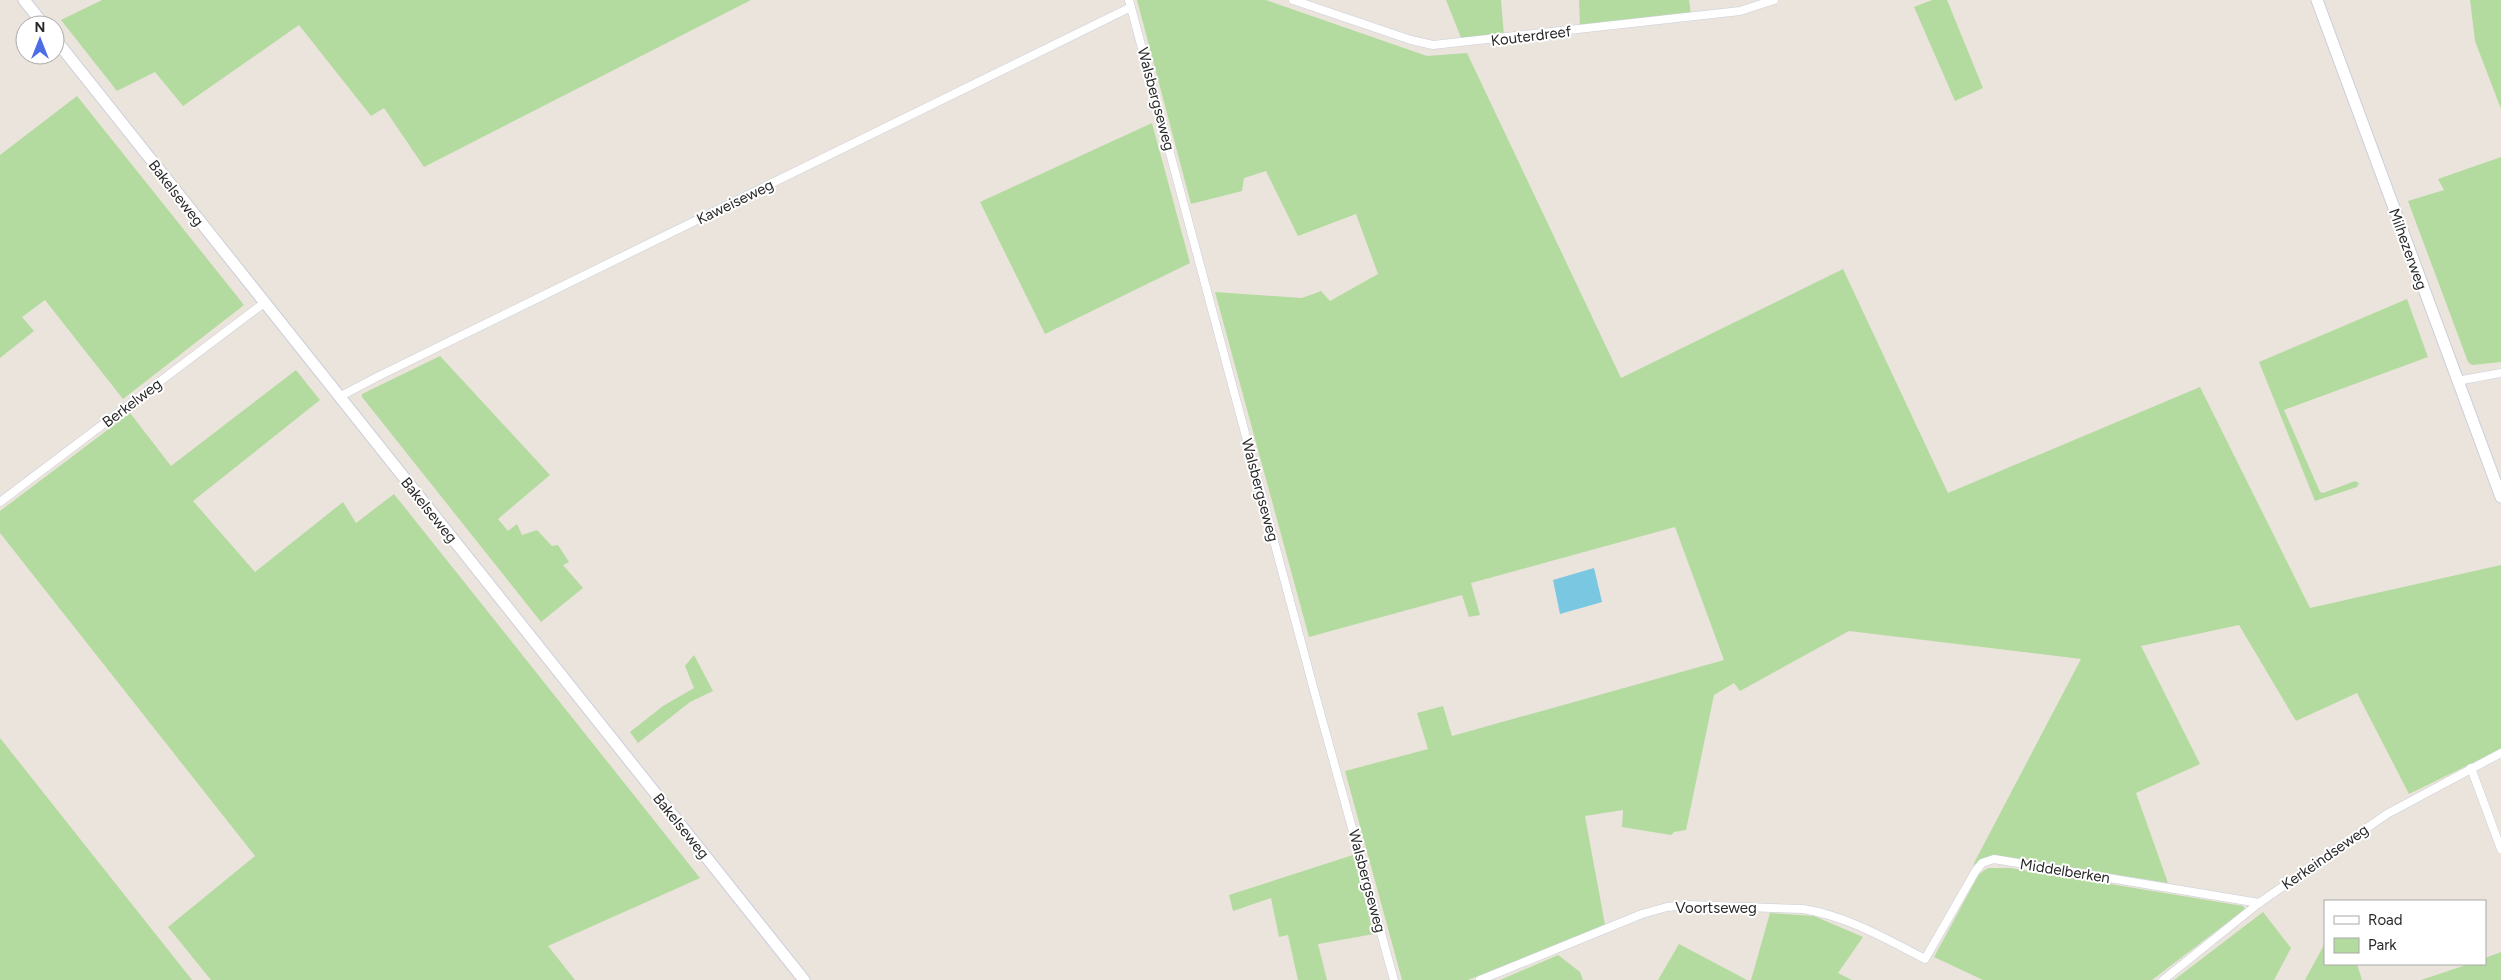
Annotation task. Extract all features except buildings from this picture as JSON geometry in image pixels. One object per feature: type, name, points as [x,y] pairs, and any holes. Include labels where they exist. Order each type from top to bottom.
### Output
[{"type":"main road","points":[[24,0],[36,15]]},
{"type":"main road","name":"Milhezerweg","points":[[2316,0],[2501,497]]},
{"type":"main road","name":"Bakelseweg","points":[[65,52],[804,980]]},
{"type":"street","name":"Kouterdreef","points":[[1293,0],[1411,40],[1433,45],[1740,11],[1774,0]]},
{"type":"street","name":"Kaweiseweg","points":[[339,397],[1130,4]]},
{"type":"street","name":"Walsbergseweg","points":[[1130,4],[1312,685],[1394,980]]},
{"type":"street","name":"Berkelweg","points":[[0,502],[264,303]]},
{"type":"street","points":[[2457,381],[2501,373]]},
{"type":"street","name":"Kerkeindseweg","points":[[2163,980],[2259,903],[2387,814],[2501,753]]},
{"type":"street","points":[[2471,768],[2501,849]]},
{"type":"street","name":"Middelberken","points":[[1925,959],[1975,872],[1982,863],[1994,859],[2259,903]]},
{"type":"street","name":"Voortseweg","points":[[1480,980],[1642,914],[1687,905],[1821,912],[1852,923],[1925,959]]},
{"type":"green space","points":[[102,0],[751,0],[424,167],[384,108],[371,116],[299,25],[183,106],[155,72],[117,91],[65,25],[65,18]]},
{"type":"green space","points":[[1137,0],[1266,0],[1427,56],[1467,53],[1621,378],[1843,269],[1948,493],[2200,387],[2310,608],[2501,565],[2501,749],[2409,794],[2357,693],[2296,721],[2239,625],[2141,646],[2200,764],[2136,793],[2168,883],[2012,858],[1989,857],[1973,865],[2081,659],[1849,631],[1740,691],[1734,683],[1714,695],[1686,830],[1674,832],[1671,835],[1622,827],[1623,810],[1585,816],[1605,925],[1468,980],[1402,980],[1345,771],[1428,749],[1417,713],[1443,706],[1452,736],[1724,660],[1675,527],[1471,583],[1480,615],[1469,617],[1462,595],[1309,637],[1215,292],[1302,298],[1321,291],[1330,301],[1378,274],[1356,214],[1298,236],[1266,171],[1244,178],[1242,191],[1191,204]]},
{"type":"green space","points":[[1446,0],[1501,0],[1504,36],[1462,40]]},
{"type":"green space","points":[[1579,0],[1689,0],[1691,14],[1580,27]]},
{"type":"green space","points":[[1932,0],[1947,0],[1983,88],[1955,101],[1914,7]]},
{"type":"green space","points":[[2470,0],[2501,0],[2501,109],[2475,41]]},
{"type":"green space","points":[[77,96],[244,305],[123,399],[45,300],[22,317],[34,331],[0,358],[0,155]]},
{"type":"green space","points":[[1152,123],[1190,263],[1045,334],[980,202]]},
{"type":"green space","points":[[2501,157],[2501,362],[2472,365],[2468,362],[2408,201],[2444,190],[2438,179]]},
{"type":"green space","points":[[2407,299],[2428,357],[2284,410],[2320,492],[2323,493],[2355,481],[2359,483],[2357,487],[2315,501],[2259,362]]},
{"type":"green space","points":[[440,356],[550,475],[498,519],[508,531],[517,524],[522,535],[537,530],[552,546],[558,545],[569,562],[563,565],[583,588],[541,622],[362,397],[362,394]]},
{"type":"green space","points":[[296,370],[320,400],[193,501],[255,572],[343,502],[356,523],[394,494],[700,878],[548,946],[575,980],[211,980],[168,927],[255,856],[0,533],[0,511],[130,413],[171,466]]},
{"type":"green space","points":[[694,655],[713,691],[690,702],[638,743],[630,732],[663,706],[694,688],[685,666]]},
{"type":"green space","points":[[0,738],[192,980],[0,980]]},
{"type":"green space","points":[[1353,855],[1374,934],[1318,944],[1327,980],[1298,980],[1288,935],[1279,937],[1271,898],[1233,911],[1229,895]]},
{"type":"green space","points":[[1988,868],[2010,868],[2086,880],[2243,906],[2245,909],[2152,980],[1983,980],[1934,957],[1979,874]]},
{"type":"green space","points":[[2263,912],[2291,948],[2274,980],[2174,980]]},
{"type":"green space","points":[[1770,913],[1814,916],[1863,937],[1838,973],[1852,980],[1751,980]]},
{"type":"green space","points":[[1679,944],[1747,980],[1658,980]]},
{"type":"green space","points":[[2324,945],[2324,965],[2357,965],[2362,980],[2305,980]]},
{"type":"green space","points":[[2501,952],[2501,980],[2421,980],[2466,965],[2486,965],[2486,958]]},
{"type":"green space","points":[[1558,955],[1580,972],[1583,980],[1500,980]]},
{"type":"water","points":[[1594,568],[1602,602],[1560,614],[1553,580]]}]
